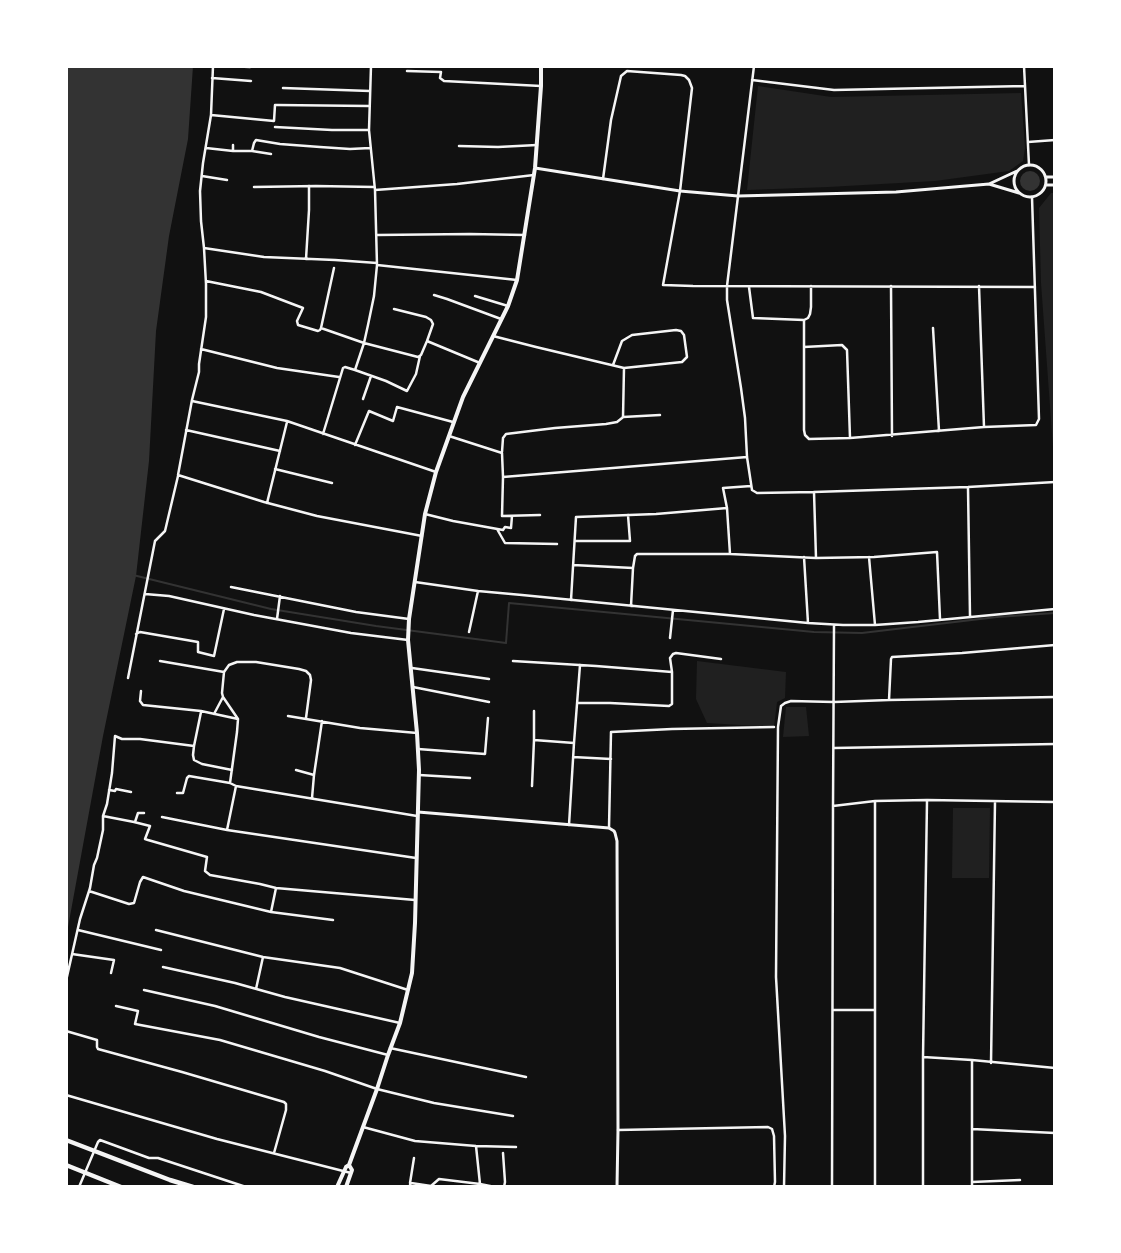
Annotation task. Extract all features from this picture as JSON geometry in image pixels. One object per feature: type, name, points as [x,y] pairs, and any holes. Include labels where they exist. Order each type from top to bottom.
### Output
[{"type":"highway","points":[[66,1140],[193,1187]]},
{"type":"highway","points":[[66,1165],[121,1187]]},
{"type":"main road","points":[[337,1187],[349,1164],[377,1089],[400,1023],[408,990],[414,956],[418,775],[417,733],[408,640],[409,620],[425,514],[436,472],[463,397],[508,306],[517,280],[535,168],[541,66]]},
{"type":"main road","points":[[347,1187],[352,1168],[349,1164]]},
{"type":"street","points":[[128,678],[154,541],[165,531],[199,372],[206,317],[206,281],[200,221],[200,190],[211,115],[213,66]]},
{"type":"street","points":[[227,66],[250,67]]},
{"type":"street","points":[[355,370],[364,342],[374,296],[377,264],[377,235],[369,130],[371,66]]},
{"type":"street","points":[[754,66],[727,286],[727,300],[744,411],[747,456],[752,490],[757,492],[814,492],[968,488],[1055,482]]},
{"type":"street","points":[[1024,66],[1029,165]]},
{"type":"street","points":[[407,71],[441,72],[440,78],[444,81],[541,86]]},
{"type":"street","points":[[604,179],[611,120],[621,76],[627,71],[681,75],[689,80],[692,88],[680,191],[663,285],[1035,286]]},
{"type":"street","points":[[212,78],[251,81]]},
{"type":"street","points":[[752,80],[834,90],[1025,86]]},
{"type":"street","points":[[283,88],[370,91]]},
{"type":"street","points":[[211,115],[274,121],[276,104],[369,106]]},
{"type":"street","points":[[275,127],[369,130]]},
{"type":"street","points":[[252,150],[256,140],[320,147],[370,148]]},
{"type":"street","points":[[1028,142],[1055,140]]},
{"type":"street","points":[[233,145],[233,151]]},
{"type":"street","points":[[459,146],[537,145]]},
{"type":"street","points":[[206,148],[233,151],[252,150],[271,154]]},
{"type":"street","points":[[535,168],[680,191],[738,196],[896,192],[989,184],[1029,165],[1042,169],[1046,177],[1046,185],[1041,194],[1032,197],[989,184]]},
{"type":"street","points":[[1017,171],[1014,182],[1019,193]]},
{"type":"street","points":[[254,187],[308,186],[374,189],[494,181],[534,175]]},
{"type":"street","points":[[202,176],[227,180]]},
{"type":"street","points":[[1046,177],[1055,177]]},
{"type":"street","points":[[1046,185],[1055,185]]},
{"type":"street","points":[[306,259],[309,210],[308,186]]},
{"type":"street","points":[[804,320],[804,430],[805,435],[809,439],[892,436],[984,427],[1037,425],[1039,422],[1032,197]]},
{"type":"street","points":[[377,235],[525,235]]},
{"type":"street","points":[[204,248],[264,257],[377,264],[517,280]]},
{"type":"street","points":[[321,328],[334,268]]},
{"type":"street","points":[[206,281],[261,292],[303,308],[297,321],[298,325],[318,331],[321,328],[416,357],[420,356]]},
{"type":"street","points":[[749,286],[753,318],[804,320],[809,316],[811,307],[811,286]]},
{"type":"street","points":[[891,286],[892,436]]},
{"type":"street","points":[[979,286],[984,427]]},
{"type":"street","points":[[434,295],[501,319]]},
{"type":"street","points":[[476,296],[508,306]]},
{"type":"street","points":[[323,434],[339,377],[344,367],[386,381],[407,391],[416,374],[420,356],[433,324],[426,317],[394,309]]},
{"type":"street","points":[[934,328],[939,431]]},
{"type":"street","points":[[493,336],[624,368],[682,362],[687,357],[683,333],[676,330],[632,335],[622,341],[613,365]]},
{"type":"street","points":[[427,341],[480,363]]},
{"type":"street","points":[[804,347],[844,346],[847,350],[850,438]]},
{"type":"street","points":[[201,349],[277,368],[339,377]]},
{"type":"street","points":[[623,417],[624,368]]},
{"type":"street","points":[[363,399],[371,376]]},
{"type":"street","points":[[192,402],[287,421],[436,472]]},
{"type":"street","points":[[354,445],[369,411],[393,421],[396,407],[453,422]]},
{"type":"street","points":[[540,515],[502,516],[502,453],[503,438],[506,434],[606,424],[617,422],[623,417],[660,414]]},
{"type":"street","points":[[267,503],[287,421]]},
{"type":"street","points":[[186,430],[280,451]]},
{"type":"street","points":[[449,436],[502,453]]},
{"type":"street","points":[[503,477],[747,456]]},
{"type":"street","points":[[275,468],[332,482]]},
{"type":"street","points":[[178,476],[317,516],[422,536]]},
{"type":"street","points":[[730,554],[723,488],[751,486]]},
{"type":"street","points":[[968,488],[970,616]]},
{"type":"street","points":[[814,492],[816,558]]},
{"type":"street","points":[[571,600],[576,517],[726,508]]},
{"type":"street","points":[[425,514],[503,530],[506,527],[511,528],[512,516]]},
{"type":"street","points":[[575,541],[630,541],[628,515]]},
{"type":"street","points":[[497,529],[505,543],[557,544]]},
{"type":"street","points":[[631,606],[633,568],[637,554],[730,554],[816,558],[870,557],[937,552],[940,619]]},
{"type":"street","points":[[804,557],[808,623]]},
{"type":"street","points":[[870,557],[875,625]]},
{"type":"street","points":[[573,565],[633,568]]},
{"type":"street","points":[[415,582],[478,591],[834,626],[875,625],[1055,608]]},
{"type":"street","points":[[231,587],[280,598],[409,620]]},
{"type":"street","points":[[469,632],[478,591]]},
{"type":"street","points":[[145,594],[176,598],[351,633],[408,640]]},
{"type":"street","points":[[277,619],[280,598]]},
{"type":"street","points":[[136,634],[140,632],[198,642],[198,652],[214,656],[224,608]]},
{"type":"street","points":[[670,638],[673,611]]},
{"type":"street","points":[[832,1187],[834,626]]},
{"type":"street","points":[[889,700],[892,657],[1055,645]]},
{"type":"street","points":[[578,703],[669,706],[672,704],[670,658],[672,655],[675,653],[721,659]]},
{"type":"street","points":[[160,661],[224,672]]},
{"type":"street","points":[[513,661],[672,672]]},
{"type":"street","points":[[230,784],[238,719],[223,697],[224,672],[229,665],[237,662],[270,664],[306,671],[310,675],[311,680],[306,718]]},
{"type":"street","points":[[570,825],[580,665]]},
{"type":"street","points":[[411,668],[489,679]]},
{"type":"street","points":[[413,687],[489,702]]},
{"type":"street","points":[[141,691],[140,700],[143,704],[201,711],[238,719]]},
{"type":"street","points":[[214,714],[223,697]]},
{"type":"street","points":[[784,1187],[785,1136],[776,977],[778,727],[782,705],[788,702],[1055,697]]},
{"type":"street","points":[[201,711],[194,746],[194,760],[202,764],[232,770]]},
{"type":"street","points":[[532,786],[534,711]]},
{"type":"street","points":[[288,716],[360,728],[417,733]]},
{"type":"street","points":[[418,749],[485,754],[488,718]]},
{"type":"street","points":[[312,799],[322,721]]},
{"type":"street","points":[[609,828],[611,732],[774,727]]},
{"type":"street","points":[[66,981],[103,830],[103,816],[107,804],[115,736],[194,746]]},
{"type":"street","points":[[534,740],[574,743]]},
{"type":"street","points":[[834,748],[1055,744]]},
{"type":"street","points":[[573,757],[610,759]]},
{"type":"street","points":[[296,770],[314,775]]},
{"type":"street","points":[[418,775],[470,778]]},
{"type":"street","points":[[177,793],[183,793],[188,776],[312,799],[417,814],[609,828],[615,832],[617,842],[617,1187]]},
{"type":"street","points":[[227,830],[236,786]]},
{"type":"street","points":[[109,790],[115,791],[116,789],[131,792]]},
{"type":"street","points":[[833,806],[875,801],[926,800],[1055,802]]},
{"type":"street","points":[[923,1187],[926,800]]},
{"type":"street","points":[[875,801],[875,1187]]},
{"type":"street","points":[[991,1063],[995,802]]},
{"type":"street","points":[[135,822],[138,813],[144,814]]},
{"type":"street","points":[[103,816],[150,826],[145,839],[207,857],[205,871],[210,875],[276,888],[415,900]]},
{"type":"street","points":[[162,816],[227,830],[416,858]]},
{"type":"street","points":[[89,891],[129,904],[134,903],[143,877],[184,891],[271,912],[333,920]]},
{"type":"street","points":[[271,912],[276,888]]},
{"type":"street","points":[[78,930],[161,950]]},
{"type":"street","points":[[156,930],[263,957],[340,968],[408,990]]},
{"type":"street","points":[[72,954],[114,960],[111,972]]},
{"type":"street","points":[[256,989],[263,957]]},
{"type":"street","points":[[163,966],[285,997],[400,1023]]},
{"type":"street","points":[[144,990],[215,1006],[388,1055]]},
{"type":"street","points":[[116,1006],[138,1011],[134,1024],[220,1040],[325,1071],[377,1089],[434,1103],[514,1116]]},
{"type":"street","points":[[833,1010],[875,1010]]},
{"type":"street","points":[[66,1031],[97,1040],[96,1047],[98,1049],[284,1102],[286,1110],[274,1153]]},
{"type":"street","points":[[390,1048],[526,1078]]},
{"type":"street","points":[[923,1057],[1055,1068]]},
{"type":"street","points":[[972,1060],[972,1187]]},
{"type":"street","points":[[66,1095],[218,1139],[351,1173]]},
{"type":"street","points":[[363,1127],[407,1140],[476,1146],[516,1147]]},
{"type":"street","points":[[618,1130],[768,1127],[772,1130],[774,1136],[774,1187]]},
{"type":"street","points":[[972,1128],[1055,1132]]},
{"type":"street","points":[[80,1187],[100,1140],[149,1158],[158,1158],[246,1187]]},
{"type":"street","points":[[476,1146],[480,1186]]},
{"type":"street","points":[[503,1153],[504,1187]]},
{"type":"street","points":[[414,1158],[410,1185],[411,1183],[429,1186],[438,1179],[495,1187]]},
{"type":"street","points":[[972,1182],[1020,1180]]},
{"type":"shaded area","points":[[66,66],[193,66],[188,139],[169,236],[156,331],[149,461],[136,576],[103,736],[66,938]]},
{"type":"shaded area","points":[[758,86],[831,97],[1021,93],[1025,148],[1023,161],[1009,171],[935,181],[747,190]]},
{"type":"shaded area","points":[[1030,171],[1037,174],[1040,181],[1037,188],[1030,191],[1023,188],[1020,181],[1023,174]]},
{"type":"shaded area","points":[[1051,193],[1055,193],[1055,475],[1041,283],[1039,208]]},
{"type":"shaded area","points":[[697,661],[786,672],[785,698],[777,702],[774,727],[707,723],[696,699]]},
{"type":"shaded area","points":[[786,707],[806,707],[809,736],[783,737]]},
{"type":"shaded area","points":[[953,808],[990,808],[989,878],[952,878]]},
{"type":"waterway","points":[[133,575],[271,609],[376,626],[506,643],[509,603],[814,632],[862,633],[997,617],[1055,613]]}]
